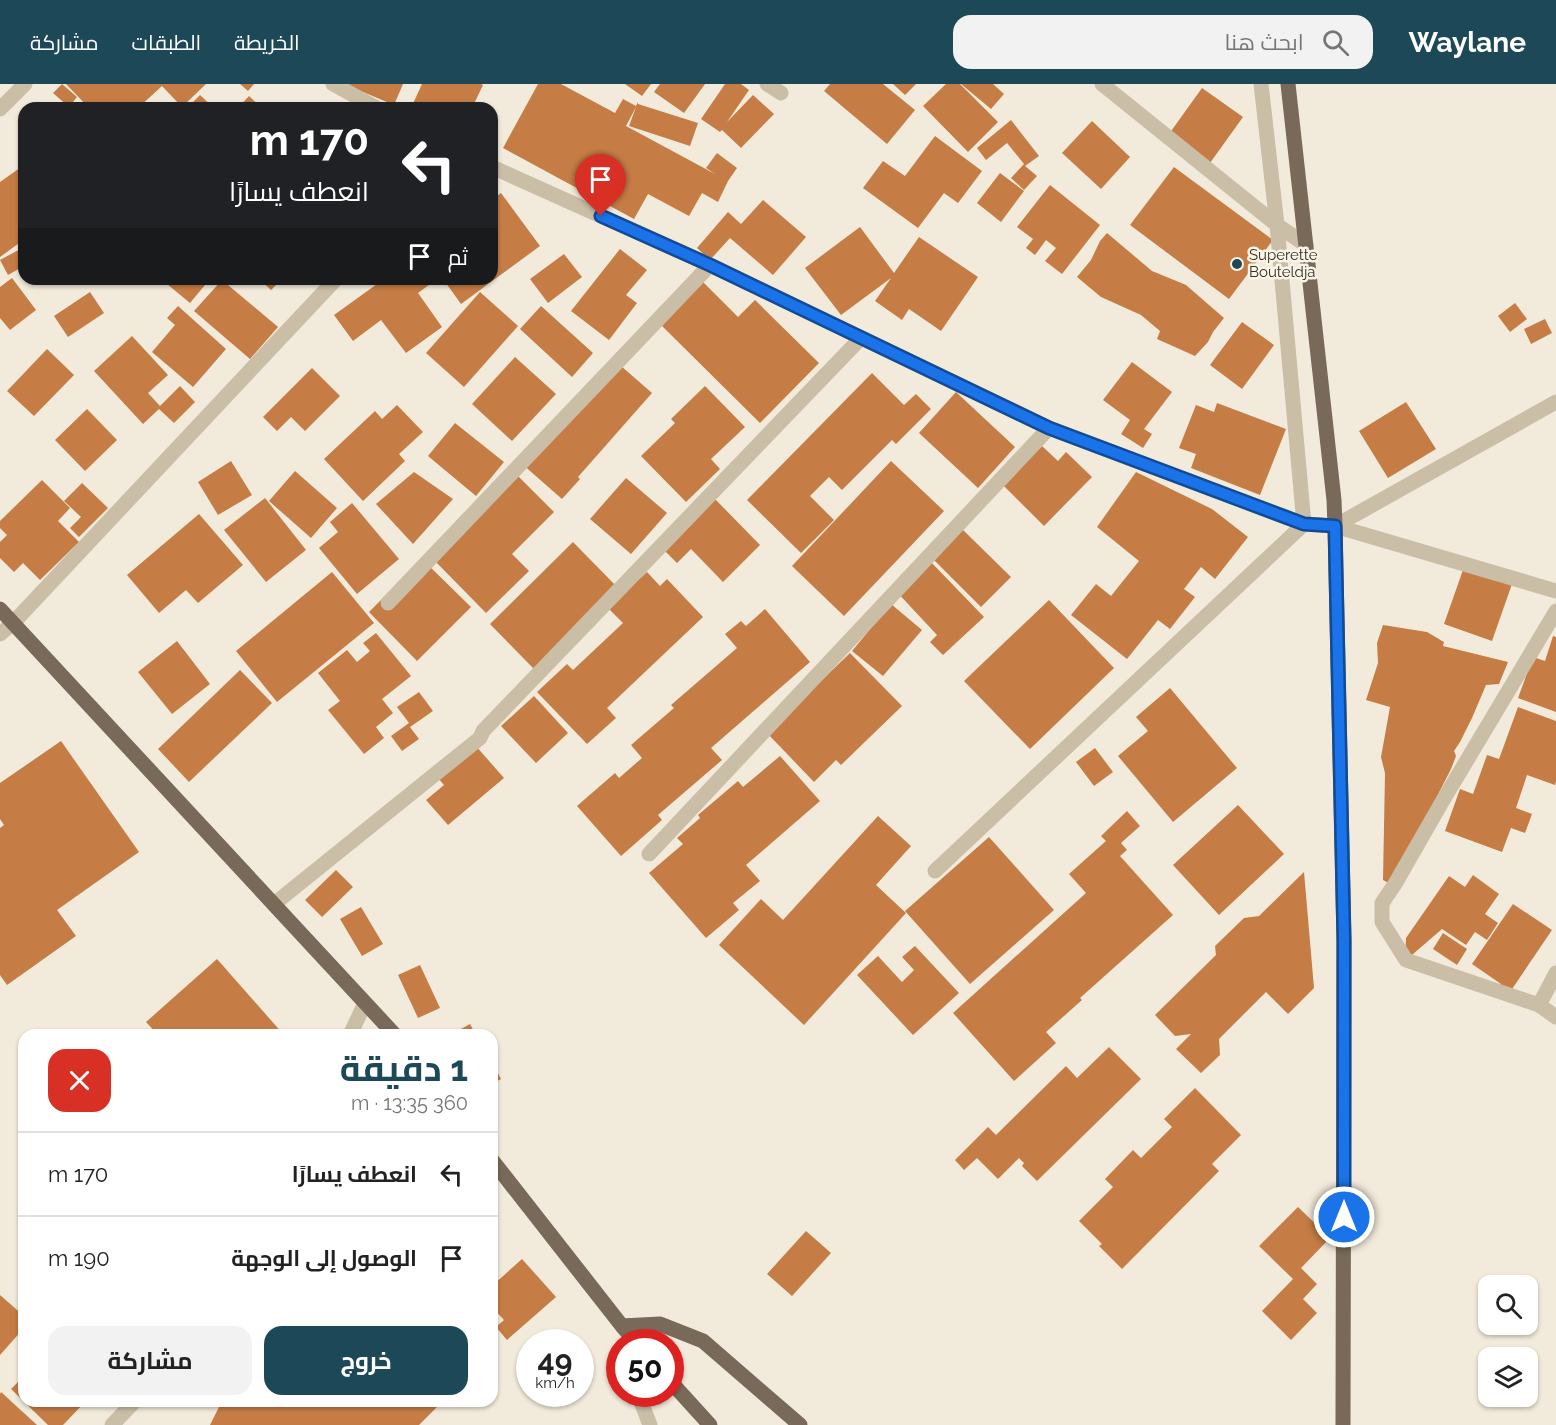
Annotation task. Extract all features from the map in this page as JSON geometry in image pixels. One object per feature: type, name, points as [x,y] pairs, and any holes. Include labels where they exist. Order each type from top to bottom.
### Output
[{"type":"main road","points":[[1288,84],[1334,500],[1344,940],[1343,1425]]},
{"type":"main road","points":[[0,609],[389,1029]]},
{"type":"main road","points":[[498,1168],[625,1329]]},
{"type":"main road","points":[[622,1326],[660,1324],[704,1341],[800,1425]]},
{"type":"main road","points":[[684,1396],[710,1425]]},
{"type":"street","points":[[0,108],[25,84]]},
{"type":"street","points":[[333,84],[366,102]]},
{"type":"street","points":[[767,84],[781,93]]},
{"type":"street","points":[[1102,84],[1277,225],[1306,245]]},
{"type":"street","points":[[1261,84],[1277,225],[1304,524]]},
{"type":"street","points":[[498,170],[710,265],[1049,428],[1304,524],[1335,526],[1556,591]]},
{"type":"street","points":[[388,603],[710,265]]},
{"type":"street","points":[[0,634],[13,623],[330,285]]},
{"type":"street","points":[[273,904],[480,738],[483,731],[861,338]]},
{"type":"street","points":[[1335,526],[1556,402]]},
{"type":"street","points":[[650,854],[1049,428]]},
{"type":"street","points":[[935,871],[1304,524]]},
{"type":"street","points":[[1556,611],[1382,903],[1382,922],[1406,960],[1539,1005],[1556,1017]]},
{"type":"street","points":[[1539,1005],[1556,973]]},
{"type":"street","points":[[353,1029],[365,1003]]},
{"type":"street","points":[[111,1425],[129,1407]]},
{"type":"street","points":[[643,1407],[650,1425]]},
{"type":"building","points":[[62,84],[77,97],[73,102],[63,102],[53,93]]},
{"type":"building","points":[[66,84],[206,84],[187,102],[177,102],[162,86],[145,102],[83,102]]},
{"type":"building","points":[[240,84],[254,84],[248,91]]},
{"type":"building","points":[[344,84],[403,84],[395,102],[387,102]]},
{"type":"building","points":[[422,84],[483,85],[475,102],[414,102]]},
{"type":"building","points":[[538,84],[561,84],[615,113],[623,99],[636,106],[638,102],[638,104],[698,123],[690,146],[629,126],[636,107],[626,126],[715,174],[706,168],[717,153],[737,168],[718,202],[702,193],[689,216],[648,194],[634,219],[503,148]]},
{"type":"building","points":[[625,84],[651,84],[642,96]]},
{"type":"building","points":[[660,84],[705,84],[684,113],[654,92]]},
{"type":"building","points":[[725,84],[741,84],[749,90],[727,122],[753,95],[774,114],[741,148],[722,130],[720,132],[701,119]]},
{"type":"building","points":[[830,84],[883,84],[915,110],[887,144],[824,91]]},
{"type":"building","points":[[893,84],[916,84],[905,95]]},
{"type":"building","points":[[946,84],[960,84],[998,122],[968,152],[923,106]]},
{"type":"building","points":[[961,84],[993,84],[1004,94],[991,109]]},
{"type":"building","points":[[1202,88],[1243,117],[1210,163],[1169,134]]},
{"type":"building","points":[[200,95],[208,102],[193,102]]},
{"type":"building","points":[[249,96],[256,102],[244,102]]},
{"type":"building","points":[[1011,120],[1039,156],[1025,166],[1037,176],[1024,190],[1011,178],[1024,164],[1007,143],[986,160],[977,148]]},
{"type":"building","points":[[1092,121],[1130,157],[1101,189],[1062,153]]},
{"type":"building","points":[[935,136],[982,171],[958,203],[944,193],[918,228],[863,188],[883,161],[905,176]]},
{"type":"building","points":[[1174,167],[1273,240],[1229,299],[1130,225]]},
{"type":"building","points":[[18,169],[18,244],[0,257],[0,182]]},
{"type":"building","points":[[1000,173],[1024,191],[1001,222],[977,203]]},
{"type":"building","points":[[1050,185],[1100,225],[1062,274],[1045,261],[1056,248],[1046,240],[1035,255],[1026,248],[1033,239],[1017,227]]},
{"type":"building","points":[[501,193],[540,246],[498,277],[498,195]]},
{"type":"building","points":[[763,200],[806,237],[773,275],[730,238],[710,260],[697,248],[728,212],[741,224]]},
{"type":"building","points":[[860,227],[894,273],[919,237],[978,277],[941,331],[909,309],[902,320],[875,301],[891,278],[841,315],[805,268]]},
{"type":"building","points":[[1107,233],[1152,271],[1186,285],[1224,318],[1208,342],[1195,356],[1157,339],[1160,331],[1141,315],[1101,297],[1077,277],[1091,260],[1100,241]]},
{"type":"building","points":[[620,249],[647,270],[626,295],[637,303],[609,340],[571,311]]},
{"type":"building","points":[[18,250],[18,269],[8,275],[0,260]]},
{"type":"building","points":[[564,254],[582,277],[548,303],[530,279]]},
{"type":"building","points":[[12,278],[36,310],[10,330],[0,318],[0,287]]},
{"type":"building","points":[[701,280],[738,317],[755,300],[819,363],[760,423],[658,322]]},
{"type":"building","points":[[168,285],[205,285],[190,303]]},
{"type":"building","points":[[217,285],[228,285],[278,327],[250,359],[194,311]]},
{"type":"building","points":[[266,285],[276,285],[271,290]]},
{"type":"building","points":[[376,285],[429,285],[418,293],[442,327],[406,353],[381,320],[353,341],[334,315]]},
{"type":"building","points":[[447,285],[487,285],[461,304]]},
{"type":"building","points":[[90,292],[104,313],[68,337],[54,316]]},
{"type":"building","points":[[480,292],[518,326],[464,387],[426,353]]},
{"type":"building","points":[[1515,303],[1527,319],[1510,332],[1498,316]]},
{"type":"building","points":[[178,306],[226,349],[193,387],[152,352],[175,325],[167,318]]},
{"type":"building","points":[[541,306],[593,353],[572,377],[520,329]]},
{"type":"building","points":[[1545,319],[1552,333],[1531,344],[1524,329]]},
{"type":"building","points":[[1242,322],[1274,345],[1242,389],[1210,365]]},
{"type":"building","points":[[132,336],[168,375],[148,393],[160,406],[180,386],[195,402],[174,423],[159,409],[143,424],[94,371]]},
{"type":"building","points":[[47,349],[74,375],[34,416],[7,391]]},
{"type":"building","points":[[515,357],[556,394],[512,441],[472,404]]},
{"type":"building","points":[[613,359],[652,393],[578,477],[580,479],[562,499],[521,463]]},
{"type":"building","points":[[1132,362],[1172,392],[1144,429],[1152,434],[1143,448],[1121,434],[1130,420],[1103,400]]},
{"type":"building","points":[[312,368],[340,396],[305,431],[291,417],[277,431],[263,417]]},
{"type":"building","points":[[872,373],[904,405],[916,394],[931,409],[896,444],[892,440],[842,490],[829,477],[810,496],[834,520],[801,553],[747,500]]},
{"type":"building","points":[[705,386],[745,427],[711,459],[720,469],[686,502],[641,456],[675,423],[671,419]]},
{"type":"building","points":[[956,392],[1015,447],[978,488],[919,433]]},
{"type":"building","points":[[1406,402],[1436,449],[1388,478],[1359,431]]},
{"type":"building","points":[[1217,403],[1286,429],[1260,495],[1191,468],[1196,454],[1179,448],[1196,405],[1214,412]]},
{"type":"building","points":[[397,405],[423,432],[399,454],[405,461],[363,501],[324,459],[375,411],[382,419]]},
{"type":"building","points":[[87,409],[117,440],[85,471],[55,440]]},
{"type":"building","points":[[455,423],[504,462],[476,496],[428,456]]},
{"type":"building","points":[[1042,446],[1058,461],[1066,452],[1092,477],[1044,526],[1003,485]]},
{"type":"building","points":[[231,461],[252,495],[218,515],[198,482]]},
{"type":"building","points":[[891,461],[944,511],[844,616],[792,566]]},
{"type":"building","points":[[295,471],[337,508],[311,538],[269,501]]},
{"type":"building","points":[[414,472],[453,499],[413,544],[376,504]]},
{"type":"building","points":[[1136,472],[1212,509],[1248,537],[1215,579],[1201,567],[1184,589],[1195,597],[1170,629],[1158,620],[1127,659],[1071,615],[1096,584],[1111,596],[1139,561],[1097,527]]},
{"type":"building","points":[[515,473],[554,512],[512,554],[529,571],[486,613],[435,561]]},
{"type":"building","points":[[626,478],[667,513],[631,554],[590,519]]},
{"type":"building","points":[[42,480],[70,508],[58,521],[79,542],[40,580],[23,563],[14,572],[0,558],[0,542],[7,535],[0,528],[0,521]]},
{"type":"building","points":[[82,483],[108,508],[79,537],[70,528],[81,517],[64,501]]},
{"type":"building","points":[[265,498],[306,550],[266,582],[224,530]]},
{"type":"building","points":[[714,498],[760,545],[723,582],[691,549],[677,563],[663,549]]},
{"type":"building","points":[[352,503],[399,559],[357,594],[319,548],[338,532],[330,522]]},
{"type":"building","points":[[199,514],[243,565],[198,603],[186,590],[159,613],[127,575]]},
{"type":"building","points":[[960,527],[1011,577],[981,607],[931,557]]},
{"type":"building","points":[[573,542],[619,589],[535,670],[490,624]]},
{"type":"building","points":[[422,559],[471,607],[417,661],[369,612]]},
{"type":"building","points":[[928,559],[984,617],[943,655],[930,642],[937,635],[895,590]]},
{"type":"building","points":[[1464,567],[1512,584],[1492,641],[1444,624]]},
{"type":"building","points":[[332,572],[374,623],[277,702],[236,651]]},
{"type":"building","points":[[647,572],[660,586],[667,579],[703,617],[607,708],[616,718],[587,744],[537,692],[567,664],[573,670],[623,623],[608,608]]},
{"type":"building","points":[[1049,600],[1114,668],[1030,749],[964,681]]},
{"type":"building","points":[[891,604],[922,630],[883,676],[852,651]]},
{"type":"building","points":[[765,609],[810,662],[711,748],[722,760],[658,815],[662,820],[621,856],[577,806],[615,773],[619,778],[642,758],[631,745],[674,708],[671,705],[737,648],[725,634],[741,621],[746,626]]},
{"type":"building","points":[[1383,625],[1427,632],[1444,642],[1443,646],[1508,662],[1499,684],[1486,685],[1454,751],[1456,756],[1451,769],[1392,885],[1383,880],[1385,773],[1381,757],[1390,707],[1366,700],[1378,663],[1377,643]]},
{"type":"building","points":[[376,633],[411,676],[382,699],[393,713],[376,727],[384,738],[364,754],[328,710],[340,701],[318,673],[347,650],[357,662],[370,651],[363,643]]},
{"type":"building","points":[[1553,636],[1556,637],[1556,712],[1518,698],[1533,657],[1545,661]]},
{"type":"building","points":[[177,641],[210,684],[172,714],[138,672]]},
{"type":"building","points":[[850,653],[902,706],[841,765],[836,760],[814,782],[767,733]]},
{"type":"building","points":[[240,670],[272,703],[189,782],[158,749]]},
{"type":"building","points":[[1170,688],[1237,768],[1173,822],[1118,756],[1148,731],[1136,717]]},
{"type":"building","points":[[419,692],[433,711],[410,727],[419,739],[402,751],[391,736],[409,723],[397,707]]},
{"type":"building","points":[[534,696],[568,733],[536,763],[501,726]]},
{"type":"building","points":[[1518,707],[1556,721],[1556,781],[1555,785],[1527,775],[1516,808],[1532,814],[1525,833],[1511,828],[1502,852],[1445,831],[1460,789],[1473,794],[1487,755],[1499,759]]},
{"type":"building","points":[[61,741],[139,852],[57,910],[76,936],[7,985],[0,975],[0,828],[4,825],[0,819],[0,783]]},
{"type":"building","points":[[475,745],[504,778],[448,825],[426,800],[444,785],[437,777]]},
{"type":"building","points":[[1095,748],[1113,772],[1094,786],[1076,762]]},
{"type":"building","points":[[780,756],[820,801],[746,865],[760,881],[733,903],[739,910],[706,938],[649,873],[683,844],[677,838],[700,818],[698,815],[738,781],[743,787]]},
{"type":"building","points":[[1238,805],[1284,854],[1219,915],[1173,865]]},
{"type":"building","points":[[1127,811],[1140,826],[1121,843],[1127,850],[1120,856],[1173,915],[1080,998],[1082,1000],[1046,1032],[1056,1043],[1014,1081],[953,1013],[1086,893],[1069,874],[1106,841],[1101,836]]},
{"type":"building","points":[[878,816],[911,846],[876,885],[906,913],[804,1025],[719,945],[761,899],[783,920]]},
{"type":"building","points":[[989,837],[1054,910],[970,984],[905,911]]},
{"type":"building","points":[[336,870],[353,887],[322,917],[305,900]]},
{"type":"building","points":[[1304,872],[1314,988],[1288,1014],[1266,992],[1219,1039],[1220,1055],[1201,1073],[1176,1049],[1191,1034],[1175,1036],[1155,1015],[1216,955],[1215,946],[1244,918],[1259,916]]},
{"type":"building","points":[[1473,875],[1499,894],[1485,914],[1498,923],[1487,940],[1475,932],[1466,945],[1442,929],[1405,961],[1406,938],[1449,876],[1465,887]]},
{"type":"building","points":[[1513,904],[1552,930],[1508,995],[1498,988],[1501,984],[1472,964]]},
{"type":"building","points":[[361,907],[383,944],[362,956],[340,919]]},
{"type":"building","points":[[1443,933],[1467,949],[1457,965],[1433,949]]},
{"type":"building","points":[[915,946],[959,993],[913,1035],[857,975],[878,956],[902,982],[914,970],[902,957]]},
{"type":"building","points":[[217,959],[279,1029],[152,1029],[146,1022]]},
{"type":"building","points":[[420,965],[440,1008],[418,1018],[398,975]]},
{"type":"building","points":[[470,1024],[473,1029],[461,1029]]},
{"type":"building","points":[[1109,1047],[1141,1079],[1037,1181],[1022,1166],[1024,1163],[1019,1158],[998,1179],[977,1158],[964,1170],[955,1160],[988,1127],[996,1135],[1066,1066],[1077,1078]]},
{"type":"building","points":[[1195,1088],[1241,1135],[1212,1164],[1219,1171],[1122,1269],[1079,1221],[1113,1187],[1105,1179],[1133,1150],[1141,1158],[1172,1127],[1164,1119]]},
{"type":"building","points":[[1298,1207],[1330,1238],[1301,1268],[1317,1284],[1303,1299],[1317,1313],[1291,1340],[1262,1311],[1293,1279],[1259,1246]]},
{"type":"building","points":[[806,1231],[831,1253],[792,1296],[767,1274]]},
{"type":"building","points":[[522,1259],[556,1297],[520,1329],[516,1329],[516,1332],[507,1340],[498,1329],[498,1325],[504,1320],[498,1314],[498,1281]]},
{"type":"building","points":[[0,1295],[18,1311],[18,1335],[0,1355]]},
{"type":"building","points":[[18,1382],[18,1396],[11,1389]]},
{"type":"building","points":[[1,1392],[37,1425],[0,1425]]},
{"type":"building","points":[[30,1407],[80,1407],[63,1425],[48,1425]]},
{"type":"building","points":[[219,1407],[437,1407],[419,1425],[210,1425]]},
{"type":"place","name":"Superette Bouteldja","points":[[1237,264]]},
{"type":"route","points":[[601,216],[710,265],[1049,428],[1304,524],[1335,526],[1344,940],[1344,1217]]}]
